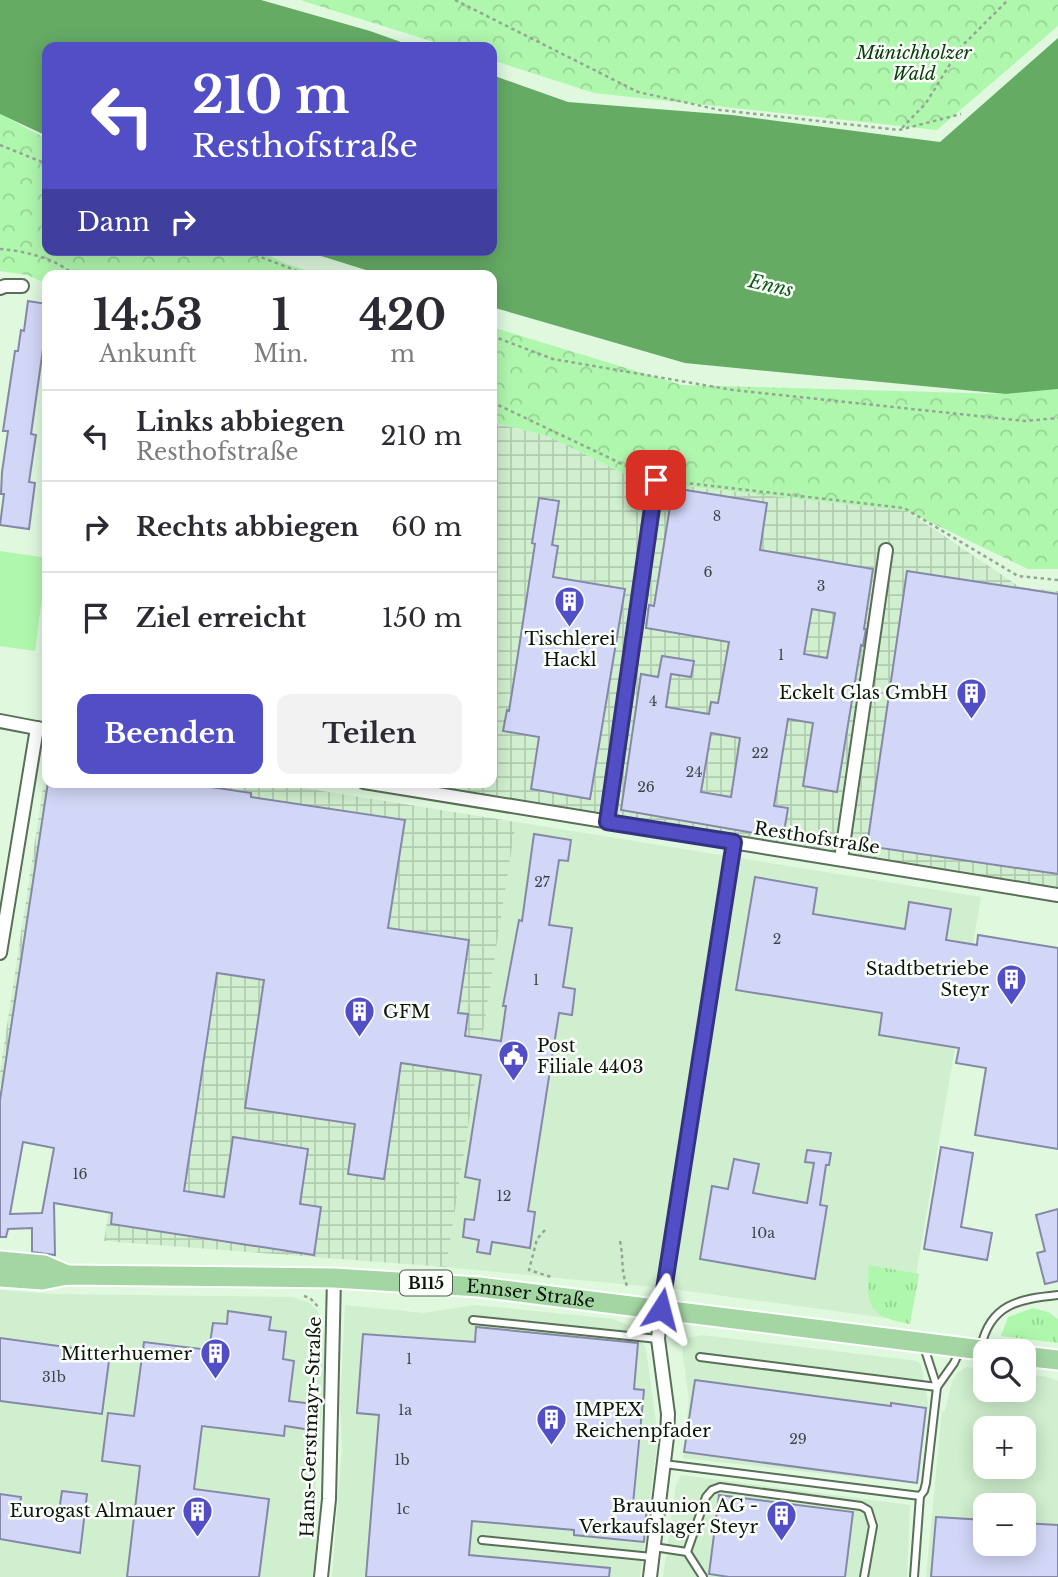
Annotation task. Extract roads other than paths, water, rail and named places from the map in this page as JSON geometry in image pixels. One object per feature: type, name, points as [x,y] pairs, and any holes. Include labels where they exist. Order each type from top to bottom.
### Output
[{"type":"main road","name":"Ennser Straße","points":[[0,1261],[44,1265],[67,1275]]},
{"type":"main road","name":"Ennser Straße","points":[[0,1277],[42,1280],[67,1275],[334,1278],[628,1296],[661,1309],[973,1348]]},
{"type":"main road","points":[[1036,1357],[1058,1360]]},
{"type":"street","points":[[0,288],[22,286]]},
{"type":"street","points":[[607,822],[656,480]]},
{"type":"street","points":[[841,859],[886,550]]},
{"type":"street","points":[[0,721],[42,729],[0,953]]},
{"type":"street","name":"Resthofstraße","points":[[400,788],[1058,895]]},
{"type":"street","points":[[650,1577],[668,1414],[658,1339],[661,1309],[734,842]]},
{"type":"street","name":"Hans-Gerstmayr-Straße","points":[[321,1577],[329,1499],[334,1278]]},
{"type":"lane","points":[[981,1339],[986,1328],[1002,1310],[1025,1299],[1058,1295]]},
{"type":"lane","points":[[473,1320],[658,1339]]},
{"type":"lane","points":[[914,1577],[920,1496],[926,1483],[937,1387],[922,1342]]},
{"type":"lane","points":[[937,1387],[954,1363],[973,1351]]},
{"type":"lane","points":[[700,1357],[937,1387]]},
{"type":"lane","points":[[664,1464],[920,1496]]},
{"type":"lane","points":[[687,1552],[706,1497],[720,1486],[848,1504],[869,1510],[872,1517],[873,1526],[864,1577]]},
{"type":"lane","points":[[482,1540],[687,1552]]},
{"type":"lane","points":[[687,1552],[703,1577]]},
{"type":"water","points":[[0,0],[261,0],[401,42],[42,42],[42,134],[0,114]]},
{"type":"water","name":"Enns","points":[[1058,38],[1058,389],[1006,394],[685,363],[497,308],[497,270],[366,270],[321,256],[497,256],[497,77],[568,102],[732,115],[940,142]]},
{"type":"place","name":"Tischlerei Hackl","points":[[570,628]]},
{"type":"place","name":"Eckelt Glas GmbH","points":[[971,720]]},
{"type":"place","name":"Stadtbetriebe Steyr","points":[[1012,1006]]},
{"type":"place","name":"GFM","points":[[360,1039]]},
{"type":"place","name":"Post Filiale 4403","points":[[514,1083]]},
{"type":"place","name":"Mitterhuemer","points":[[215,1381]]},
{"type":"place","name":"IMPEX Reichenpfader","points":[[552,1447]]},
{"type":"place","name":"Eurogast Almauer","points":[[198,1538]]},
{"type":"place","name":"Brauunion AG - Verkaufslager Steyr","points":[[781,1543]]},
{"type":"park label","name":"Münichholzer Wald","points":[[914,63]]}]
